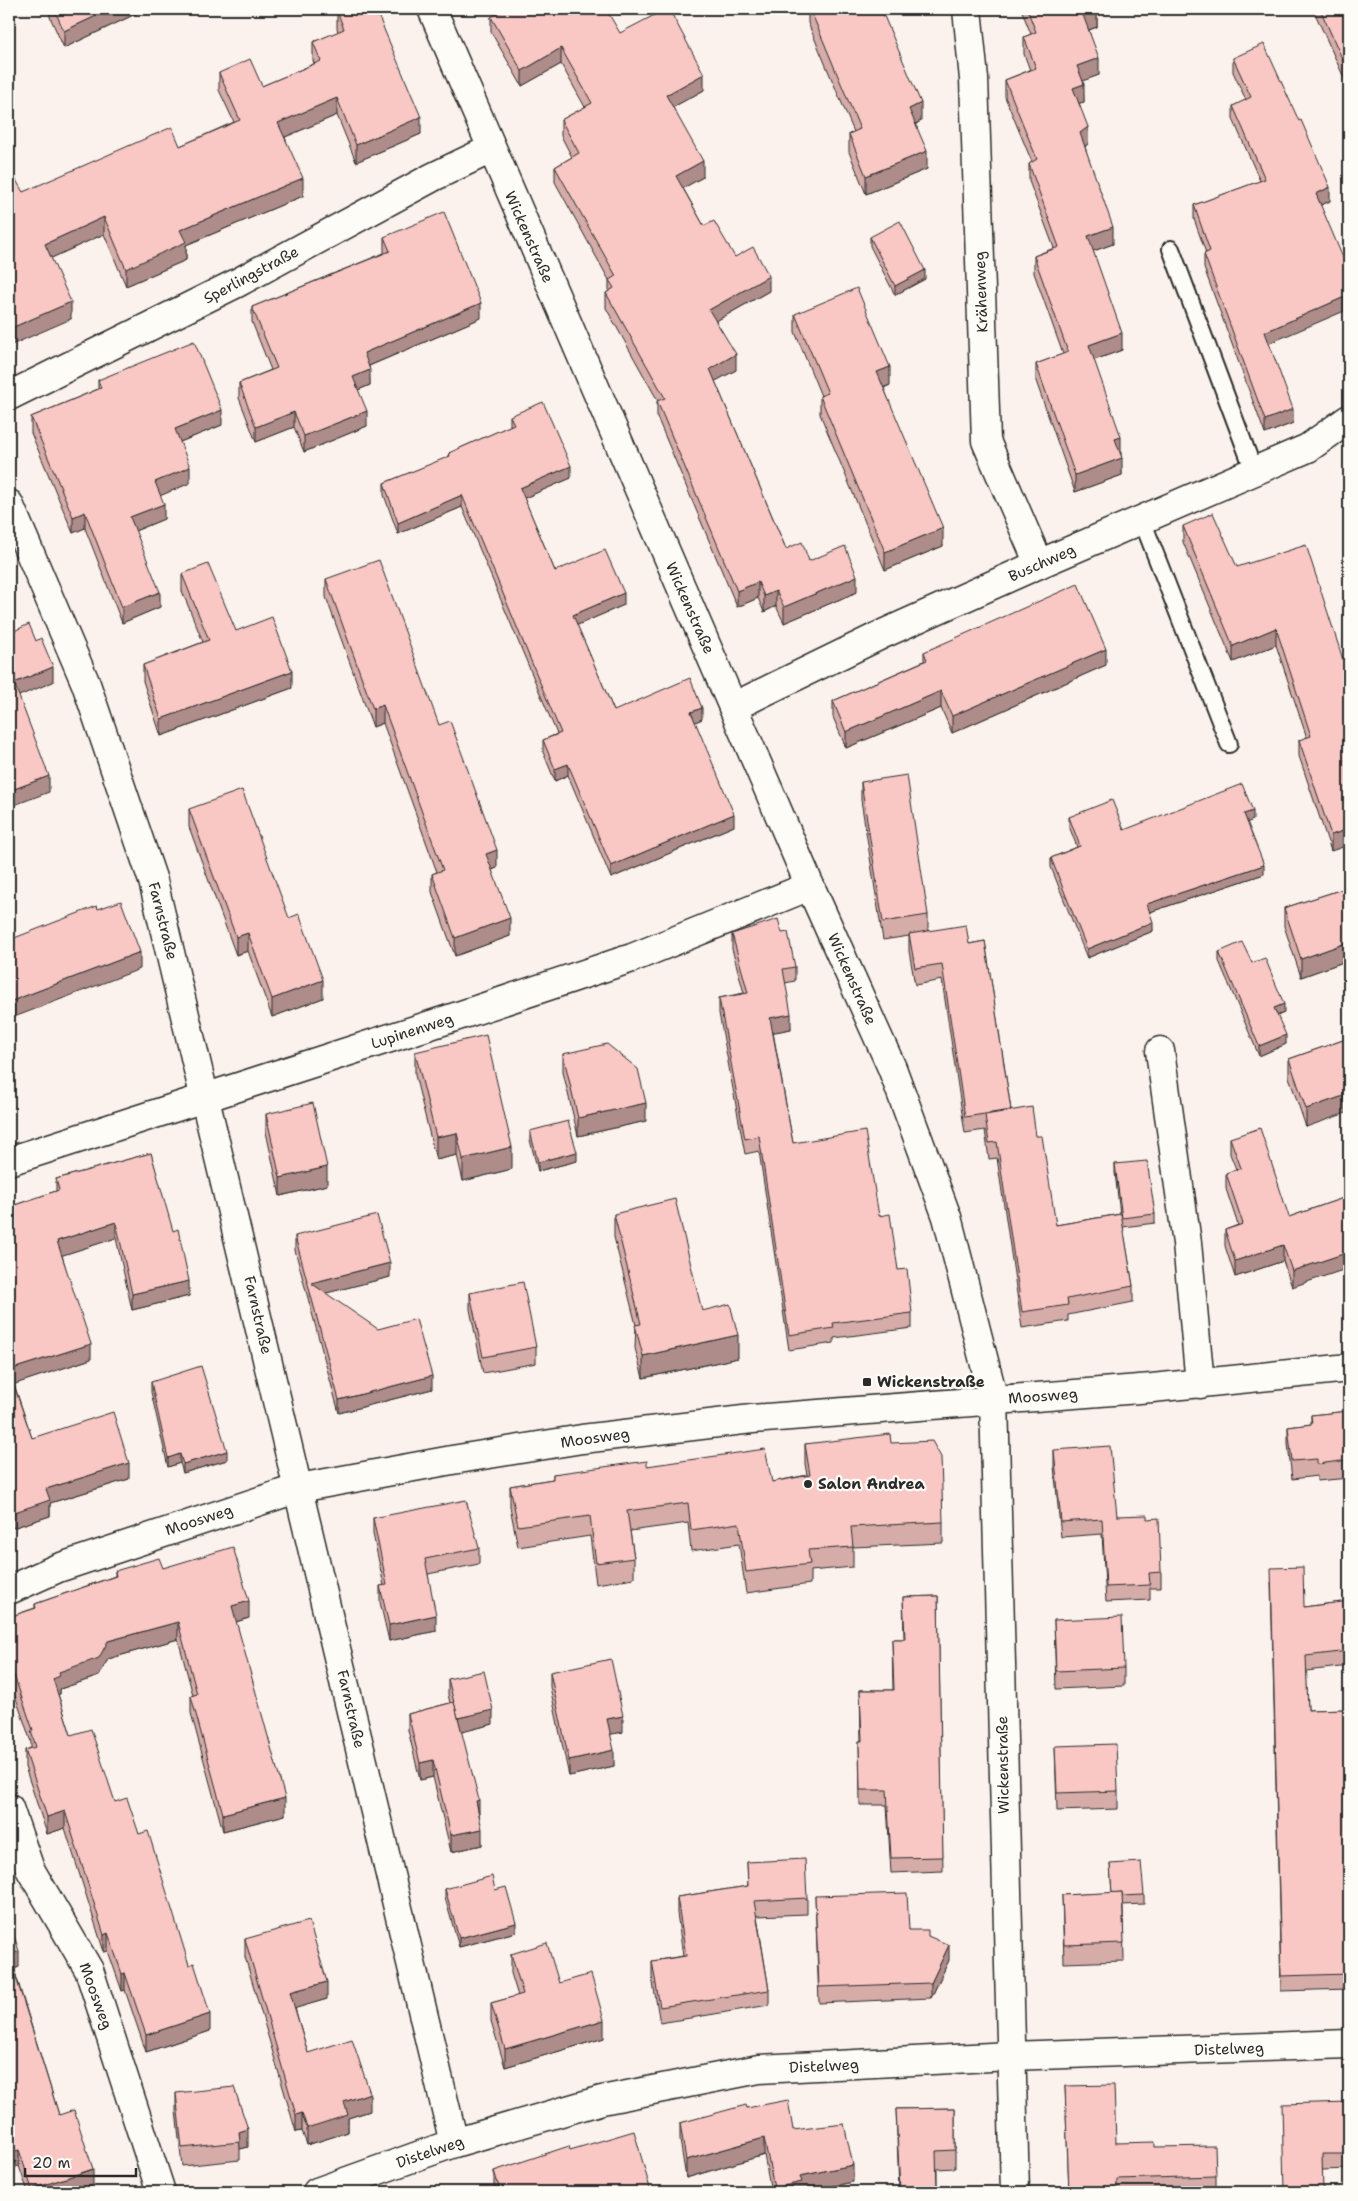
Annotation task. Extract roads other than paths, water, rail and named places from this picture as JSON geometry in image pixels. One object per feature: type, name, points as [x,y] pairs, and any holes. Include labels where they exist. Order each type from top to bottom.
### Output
[{"type":"street","name":"Wickenstraße","points":[[432,9],[810,886],[892,1068],[947,1217],[994,1400],[1015,2192]]},
{"type":"street","name":"Krähenweg","points":[[967,9],[974,79],[986,441],[1039,564]]},
{"type":"street","name":"Sperlingstraße","points":[[9,396],[237,283],[433,177],[491,149]]},
{"type":"street","name":"Buschweg","points":[[733,707],[885,633],[1039,564],[1308,448],[1349,419]]},
{"type":"street","name":"Farnstraße","points":[[9,504],[86,684],[153,881],[206,1096],[454,2143]]},
{"type":"street","name":"Lupinenweg","points":[[9,1161],[206,1096],[449,1020],[632,958],[810,886]]},
{"type":"street","points":[[1160,1051],[1187,1242],[1200,1384]]},
{"type":"street","name":"Moosweg","points":[[9,1590],[58,1568],[299,1488],[582,1439],[752,1418],[1200,1384],[1349,1368]]},
{"type":"street","name":"Moosweg","points":[[9,1808],[30,1869],[89,1970],[162,2192]]},
{"type":"street","name":"Distelweg","points":[[317,2192],[454,2143],[602,2100],[759,2069],[1010,2056],[1349,2044]]},
{"type":"lane","points":[[1171,250],[1254,471]]},
{"type":"lane","points":[[1142,520],[1229,744]]},
{"type":"place","name":"Wickenstraße","points":[[867,1382]]},
{"type":"place","name":"Salon Andrea","points":[[808,1484]]}]
